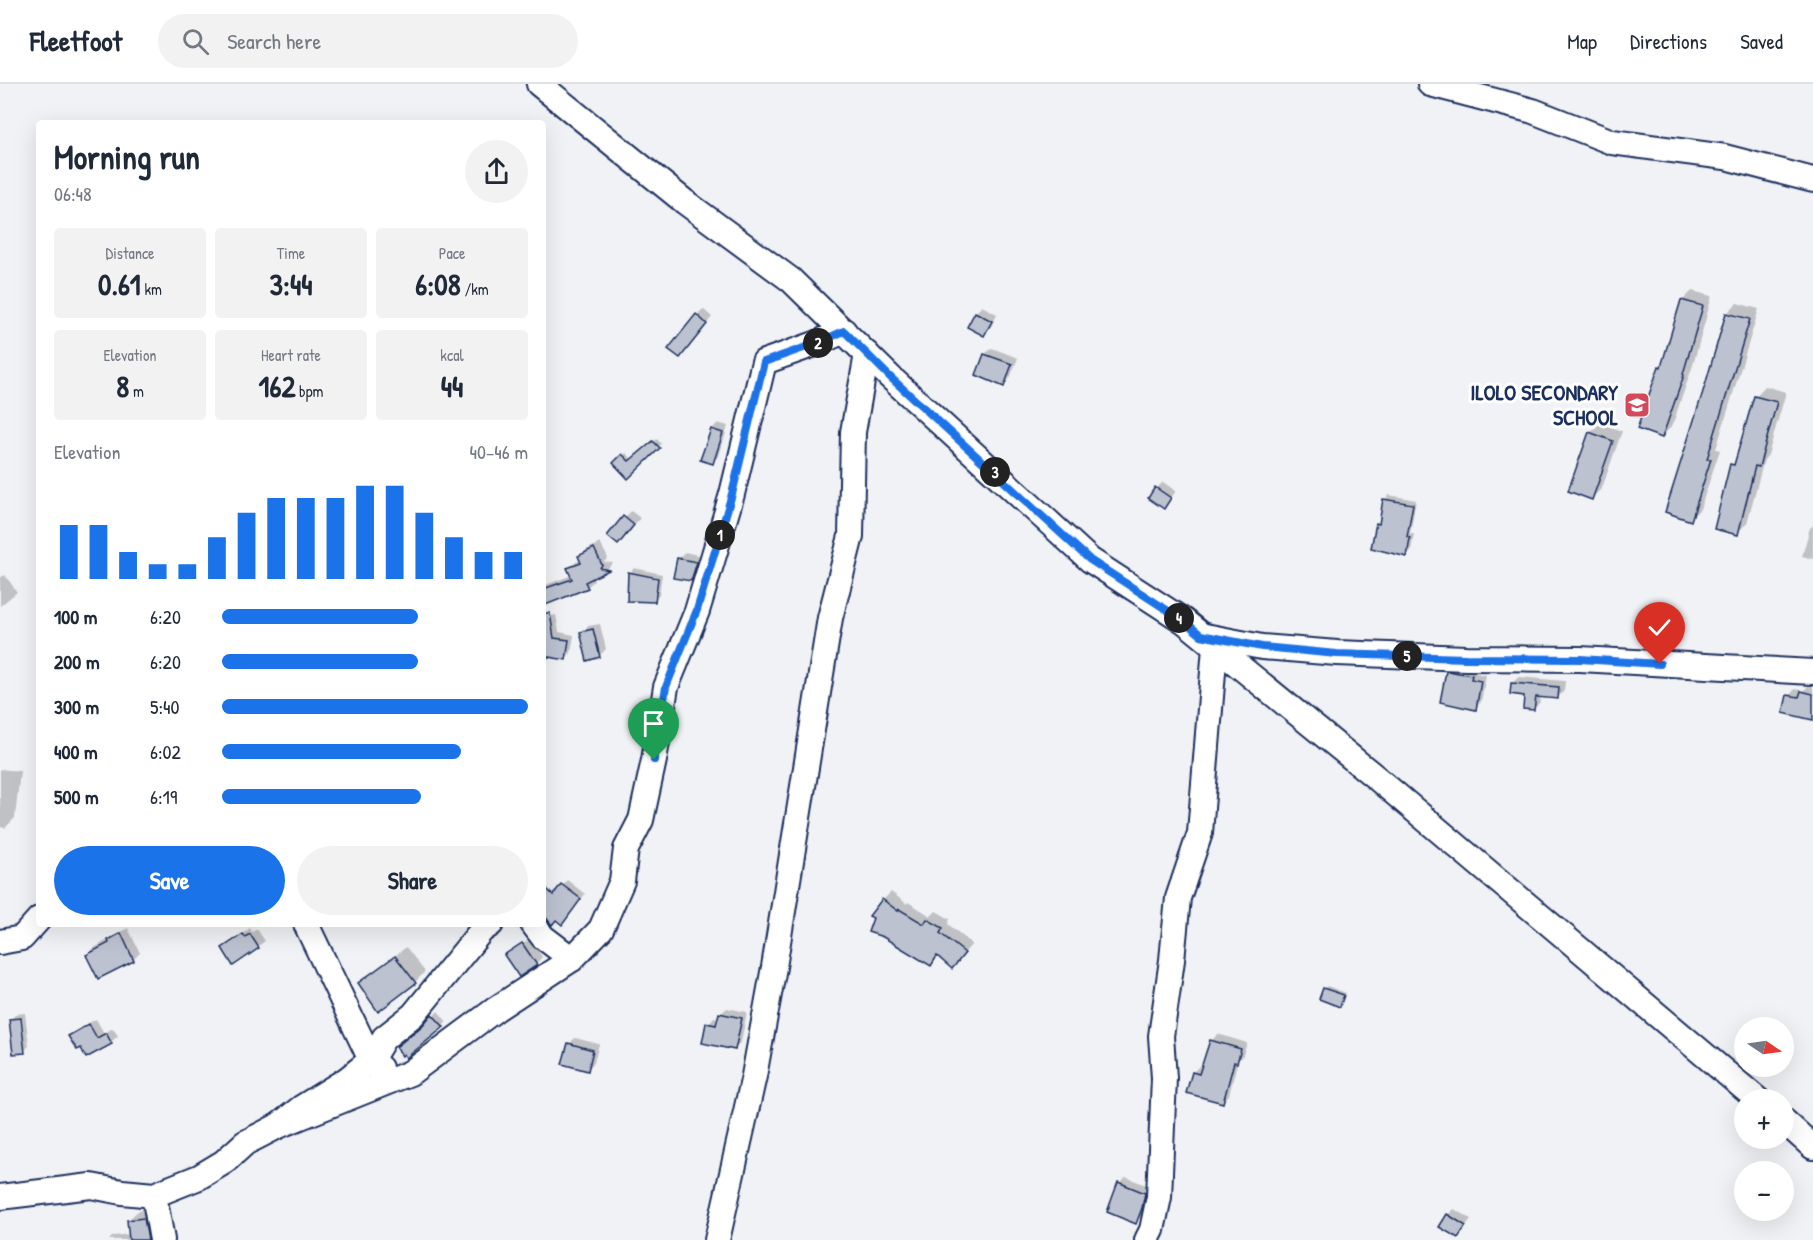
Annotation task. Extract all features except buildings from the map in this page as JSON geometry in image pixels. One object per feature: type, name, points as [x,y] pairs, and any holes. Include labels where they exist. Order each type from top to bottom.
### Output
[{"type":"street","points":[[539,84],[685,202],[791,280],[867,354],[1090,560],[1184,621],[1379,780],[1745,1089]]},
{"type":"street","points":[[1430,84],[1533,111],[1612,142],[1725,157],[1813,180]]},
{"type":"street","points":[[0,1197],[91,1186],[154,1195],[199,1177],[224,1162],[245,1143],[278,1126],[410,1073],[495,1009],[572,959],[601,929],[622,881],[626,849],[641,820],[666,687],[697,610],[716,548],[732,494],[764,362],[844,331]]},
{"type":"street","points":[[717,1240],[758,1054],[830,618],[851,536],[853,432],[867,354]]},
{"type":"street","points":[[1208,641],[1337,654],[1580,659],[1813,672]]},
{"type":"street","points":[[1147,1240],[1152,1230],[1160,1197],[1164,1078],[1161,1036],[1178,898],[1200,833],[1208,641]]},
{"type":"street","points":[[0,942],[22,938],[36,922]]},
{"type":"street","points":[[307,927],[371,1060],[395,1080]]},
{"type":"street","points":[[278,1126],[301,1108],[346,1080],[371,1060],[384,1038],[413,1015],[486,927]]},
{"type":"street","points":[[535,927],[543,937],[572,959]]},
{"type":"street","points":[[1794,1130],[1813,1147]]},
{"type":"street","points":[[154,1195],[162,1240]]},
{"type":"place","name":"ILOLO SECONDARY SCHOOL","points":[[1637,405]]},
{"type":"route","points":[[654,760],[666,687],[697,610],[716,548],[732,494],[764,362],[844,331],[890,377],[1090,560],[1184,621],[1201,635],[1262,647],[1337,654],[1580,659],[1660,664]]}]
